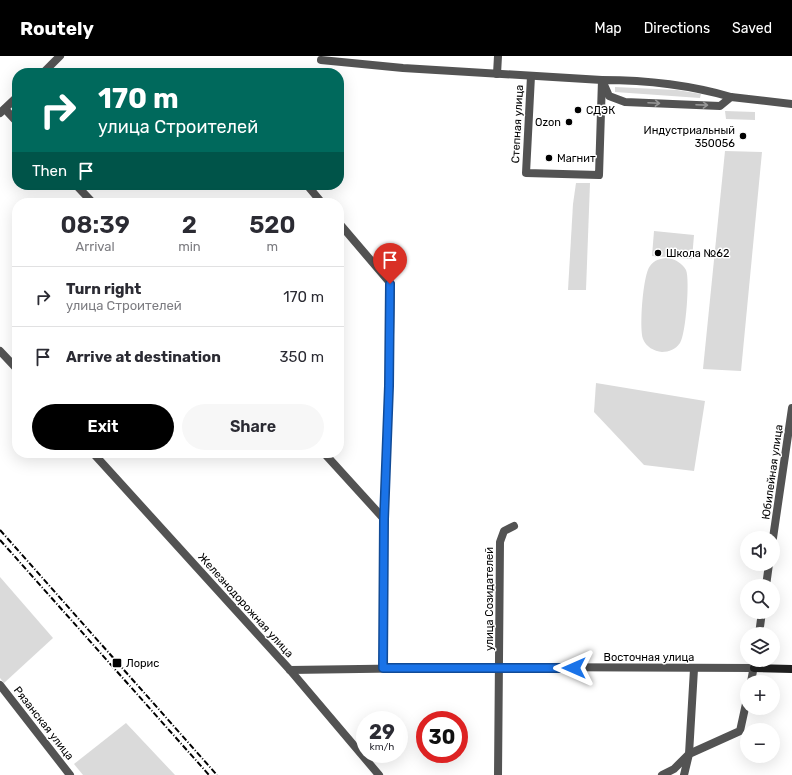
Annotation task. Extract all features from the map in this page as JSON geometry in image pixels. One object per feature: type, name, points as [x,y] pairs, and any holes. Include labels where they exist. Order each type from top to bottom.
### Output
[{"type":"street","points":[[48,68],[60,56]]},
{"type":"street","points":[[497,74],[498,56]]},
{"type":"street","name":"Степная улица","points":[[321,60],[402,68],[602,80],[599,176],[526,173],[531,76]]},
{"type":"street","points":[[731,97],[720,106],[625,102],[609,96],[602,80],[654,83],[713,92],[731,97],[792,104]]},
{"type":"street","points":[[12,103],[3,111],[12,118]]},
{"type":"street","points":[[81,190],[88,198]]},
{"type":"street","points":[[311,190],[318,198]]},
{"type":"street","points":[[344,229],[390,284],[389,386],[384,519],[383,668]]},
{"type":"street","points":[[0,351],[12,364]]},
{"type":"street","name":"Юбилейная улица","points":[[774,531],[792,408]]},
{"type":"street","name":"Железнодорожная улица","points":[[99,458],[290,670],[379,775]]},
{"type":"street","points":[[329,458],[384,519]]},
{"type":"street","name":"улица Созидателей","points":[[498,775],[500,542],[504,531],[514,526]]},
{"type":"street","name":"Восточная улица","points":[[290,670],[500,667],[694,669],[740,665]]},
{"type":"street","name":"Восточная улица","points":[[777,667],[792,669]]},
{"type":"street","points":[[684,775],[690,754],[694,669]]},
{"type":"street","name":"Рязанская улица","points":[[0,685],[70,775]]},
{"type":"street","points":[[662,775],[674,769],[690,754],[740,731],[744,715]]},
{"type":"shaded area","points":[[615,87],[677,90],[701,94],[700,98],[615,92]]},
{"type":"shaded area","points":[[725,111],[755,112],[755,120],[726,119]]},
{"type":"shaded area","points":[[725,151],[762,152],[741,371],[703,369]]},
{"type":"shaded area","points":[[576,183],[590,183],[586,290],[568,290],[573,204]]},
{"type":"shaded area","points":[[654,231],[694,235],[692,259],[652,256]]},
{"type":"shaded area","points":[[669,258],[679,262],[686,270],[688,284],[687,306],[684,329],[680,343],[672,350],[662,352],[651,348],[643,339],[641,324],[642,301],[645,279],[650,266],[658,260]]},
{"type":"shaded area","points":[[596,383],[705,401],[694,471],[644,465],[594,412]]},
{"type":"shaded area","points":[[0,577],[53,638],[4,683],[0,678]]},
{"type":"shaded area","points":[[126,723],[175,775],[83,775],[74,764]]},
{"type":"railway","points":[[0,530],[217,775]]},
{"type":"railway","points":[[0,540],[209,775]]},
{"type":"place","name":"СДЭК","points":[[578,110]]},
{"type":"place","name":"Ozon","points":[[569,122]]},
{"type":"place","name":"Индустриальный 350056","points":[[743,136]]},
{"type":"place","name":"Магнит","points":[[549,158]]},
{"type":"place","name":"Школа №62","points":[[658,253]]},
{"type":"place","name":"Лорис","points":[[117,663]]},
{"type":"route","points":[[390,284],[389,386],[384,519],[383,668],[574,668]]}]
